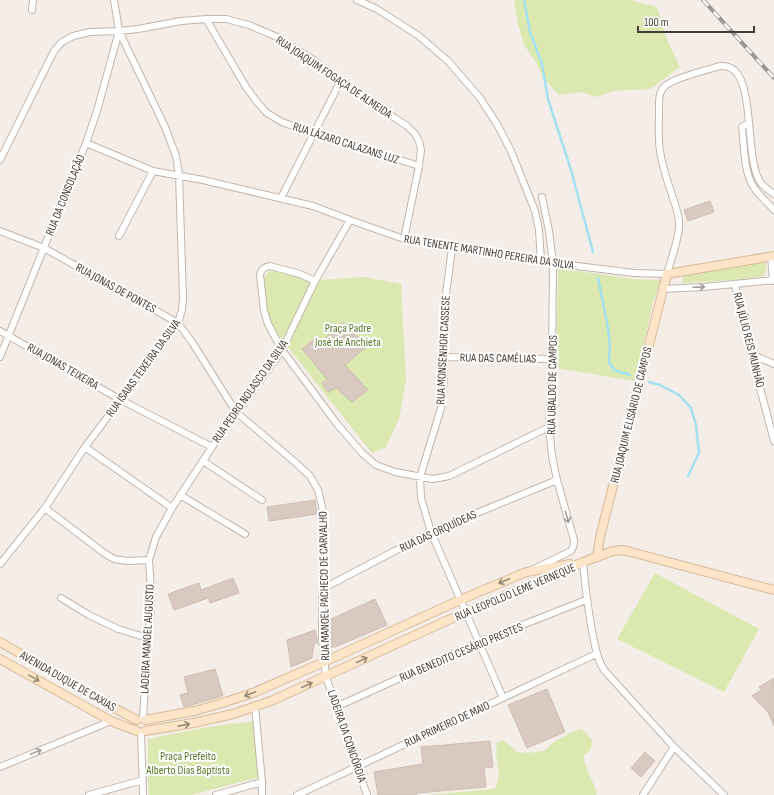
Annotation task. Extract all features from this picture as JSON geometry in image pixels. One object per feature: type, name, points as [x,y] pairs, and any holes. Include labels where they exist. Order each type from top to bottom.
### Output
[{"type":"main road","points":[[666,274],[772,256]]},
{"type":"main road","name":"RUA JOAQUIM ELISÁRIO DE CAMPOS","points":[[597,557],[600,537],[666,274]]},
{"type":"main road","points":[[582,562],[613,551],[622,550],[773,592]]},
{"type":"main road","name":"RUA LEOPOLDO LEME VERNEQUE","points":[[142,719],[194,711],[242,697],[324,662],[460,600],[527,572],[582,562]]},
{"type":"main road","name":"RUA LEOPOLDO LEME VERNEQUE","points":[[141,732],[192,724],[233,714],[271,701],[466,612],[582,562]]},
{"type":"main road","name":"AVENIDA DUQUE DE CAXIAS","points":[[0,642],[112,707],[142,719]]},
{"type":"main road","name":"AVENIDA DUQUE DE CAXIAS","points":[[0,659],[111,721],[141,732]]},
{"type":"main road","points":[[142,719],[147,721],[149,726],[141,732],[135,725],[135,722],[142,719]]},
{"type":"street","points":[[32,10],[33,0]]},
{"type":"street","points":[[114,0],[119,31]]},
{"type":"street","points":[[357,0],[376,8],[419,36],[448,61],[480,98],[497,124],[511,151],[535,211],[539,230],[541,261]]},
{"type":"street","name":"RUA JOAQUIM FOGAÇA DE ALMEIDA","points":[[0,160],[54,51],[62,42],[73,36],[90,32],[119,31],[181,21],[206,19],[226,20],[249,25],[277,37],[315,61],[340,82],[407,126],[415,134],[419,141],[421,150],[404,239]]},
{"type":"street","name":"RUA LÁZARO CALAZANS LUZ","points":[[206,19],[246,87],[267,113],[282,122],[314,134],[418,166]]},
{"type":"street","name":"RUA DA CONSOLAÇÃO","points":[[0,357],[86,143],[97,111],[119,31]]},
{"type":"street","name":"RUA ISAIAS TEIXEIRA DA SILVA","points":[[0,564],[45,508],[85,447],[178,323],[182,310],[183,298],[179,176],[176,156],[165,127],[119,31]]},
{"type":"street","points":[[666,274],[678,237],[679,227],[678,214],[660,152],[658,136],[659,98],[664,86],[672,81],[715,67],[726,66],[732,68],[743,84],[753,162],[756,174],[759,181],[765,188],[774,194]]},
{"type":"street","points":[[281,198],[340,82]]},
{"type":"street","points":[[749,124],[742,128],[749,180],[754,188],[774,210]]},
{"type":"street","name":"RUA TENENTE MARTINHO PEREIRA DA SILVA","points":[[86,143],[152,171],[202,180],[313,206],[404,239],[452,248],[553,263],[634,273],[666,274]]},
{"type":"street","points":[[119,236],[152,171]]},
{"type":"street","name":"RUA UBALDO DE CAMPOS","points":[[527,572],[571,551],[574,540],[557,480],[552,456],[549,427],[552,359],[553,263],[549,231],[542,197]]},
{"type":"street","name":"RUA PEDRO NOLASCO DA SILVA","points":[[149,560],[156,537],[180,495],[236,412],[282,350],[315,281],[350,220]]},
{"type":"street","name":"RUA JONAS DE PONTES","points":[[0,231],[44,248],[178,323],[192,342],[236,412]]},
{"type":"street","name":"RUA MONSENHOR CASSESE","points":[[452,248],[444,310],[444,379],[441,408],[420,476],[421,498],[431,532],[502,698]]},
{"type":"street","points":[[662,289],[704,287],[773,280],[772,256]]},
{"type":"street","points":[[315,281],[300,274],[270,266],[261,270],[260,275],[264,311],[268,324],[282,350],[337,424],[362,453],[376,465],[395,472],[433,479],[449,476],[549,427]]},
{"type":"street","name":"RUA JÚLIO REIS MUNHÃO","points":[[735,284],[751,354],[774,440]]},
{"type":"street","name":"RUA JONAS TEIXEIRA","points":[[0,330],[121,400],[212,447]]},
{"type":"street","points":[[751,354],[774,364]]},
{"type":"street","name":"RUA DAS CAMÉLIAS","points":[[444,358],[552,359]]},
{"type":"street","name":"RUA MANOEL PACHECO DE CARVALHO","points":[[236,412],[310,476],[318,490],[325,529],[322,589],[322,636],[326,676]]},
{"type":"street","points":[[85,447],[172,508]]},
{"type":"street","points":[[202,461],[262,500]]},
{"type":"street","name":"RUA DAS ORQUÍDEAS","points":[[322,589],[431,532],[557,480]]},
{"type":"street","points":[[180,495],[244,534]]},
{"type":"street","points":[[45,508],[104,554],[114,559],[127,561],[149,560]]},
{"type":"street","name":"LADEIRA MANOEL AUGUSTO","points":[[142,719],[151,608],[149,560]]},
{"type":"street","points":[[582,562],[586,600],[596,654],[600,664],[674,747],[724,795]]},
{"type":"street","points":[[61,598],[118,629],[148,638]]},
{"type":"street","name":"RUA BENEDITO CESÁRIO PRESTES","points":[[336,707],[479,642],[586,600]]},
{"type":"street","name":"RUA PRIMEIRO DE MAIO","points":[[297,795],[306,793],[357,766],[596,654]]},
{"type":"street","name":"LADEIRA DA CONCÓRDIA","points":[[326,676],[367,795]]},
{"type":"street","points":[[255,706],[262,795]]},
{"type":"street","points":[[0,767],[111,721]]},
{"type":"street","points":[[141,732],[143,795]]},
{"type":"street","points":[[643,795],[674,747]]},
{"type":"street","points":[[89,795],[143,780]]},
{"type":"street","points":[[216,795],[262,782]]},
{"type":"green space","points":[[514,0],[630,0],[657,7],[667,40],[680,67],[650,89],[613,91],[596,97],[582,92],[559,95],[544,79],[535,61],[523,43]]},
{"type":"green space","points":[[759,262],[765,263],[767,268],[764,276],[737,280],[682,283],[684,272]]},
{"type":"green space","points":[[558,268],[633,279],[661,280],[653,302],[635,381],[556,368]]},
{"type":"green space","name":"Praça Padre José de Anchieta","points":[[270,271],[320,280],[363,277],[401,284],[406,380],[399,419],[386,447],[372,453],[272,327],[267,309],[264,286],[265,276]]},
{"type":"green space","points":[[655,573],[759,629],[724,692],[617,639]]},
{"type":"green space","name":"Praça Prefeito Alberto Dias Baptista","points":[[254,721],[260,777],[191,795],[149,795],[148,739],[202,728]]},
{"type":"green space","points":[[582,729],[592,740],[591,750],[583,756],[597,792],[596,795],[427,795],[496,788],[499,776],[496,753],[497,743],[503,740],[517,752],[527,753],[544,751],[554,742],[570,733]]},
{"type":"building","points":[[710,201],[714,212],[688,221],[684,210]]},
{"type":"building","points":[[343,322],[367,346],[345,365],[368,390],[352,402],[336,388],[328,392],[322,383],[327,379],[302,349],[317,337],[322,341]]},
{"type":"building","points":[[315,500],[317,514],[269,521],[267,507]]},
{"type":"building","points":[[233,578],[239,593],[210,603],[208,598],[174,610],[168,594],[199,583],[201,590]]},
{"type":"building","points":[[375,599],[387,625],[335,647],[330,647],[327,644],[326,636],[329,620]]},
{"type":"building","points":[[315,630],[318,642],[314,644],[312,658],[291,667],[287,640]]},
{"type":"building","points":[[215,669],[223,696],[184,707],[180,695],[188,693],[184,677]]},
{"type":"building","points":[[774,678],[774,726],[768,712],[752,696],[761,690],[759,687]]},
{"type":"building","points":[[547,689],[565,732],[527,748],[508,705]]},
{"type":"building","points":[[490,741],[493,767],[484,768],[486,787],[417,793],[413,795],[378,795],[374,772],[423,764],[421,747]]},
{"type":"building","points":[[645,752],[655,761],[641,777],[631,768]]},
{"type":"waterway","points":[[524,0],[530,32],[542,64],[548,99],[571,170],[593,252]]},
{"type":"waterway","points":[[598,278],[610,344],[609,362],[614,370],[630,375]]},
{"type":"waterway","points":[[649,382],[660,385],[679,395],[691,408],[696,425],[699,453],[688,476]]},
{"type":"railway","points":[[703,0],[774,78]]}]
